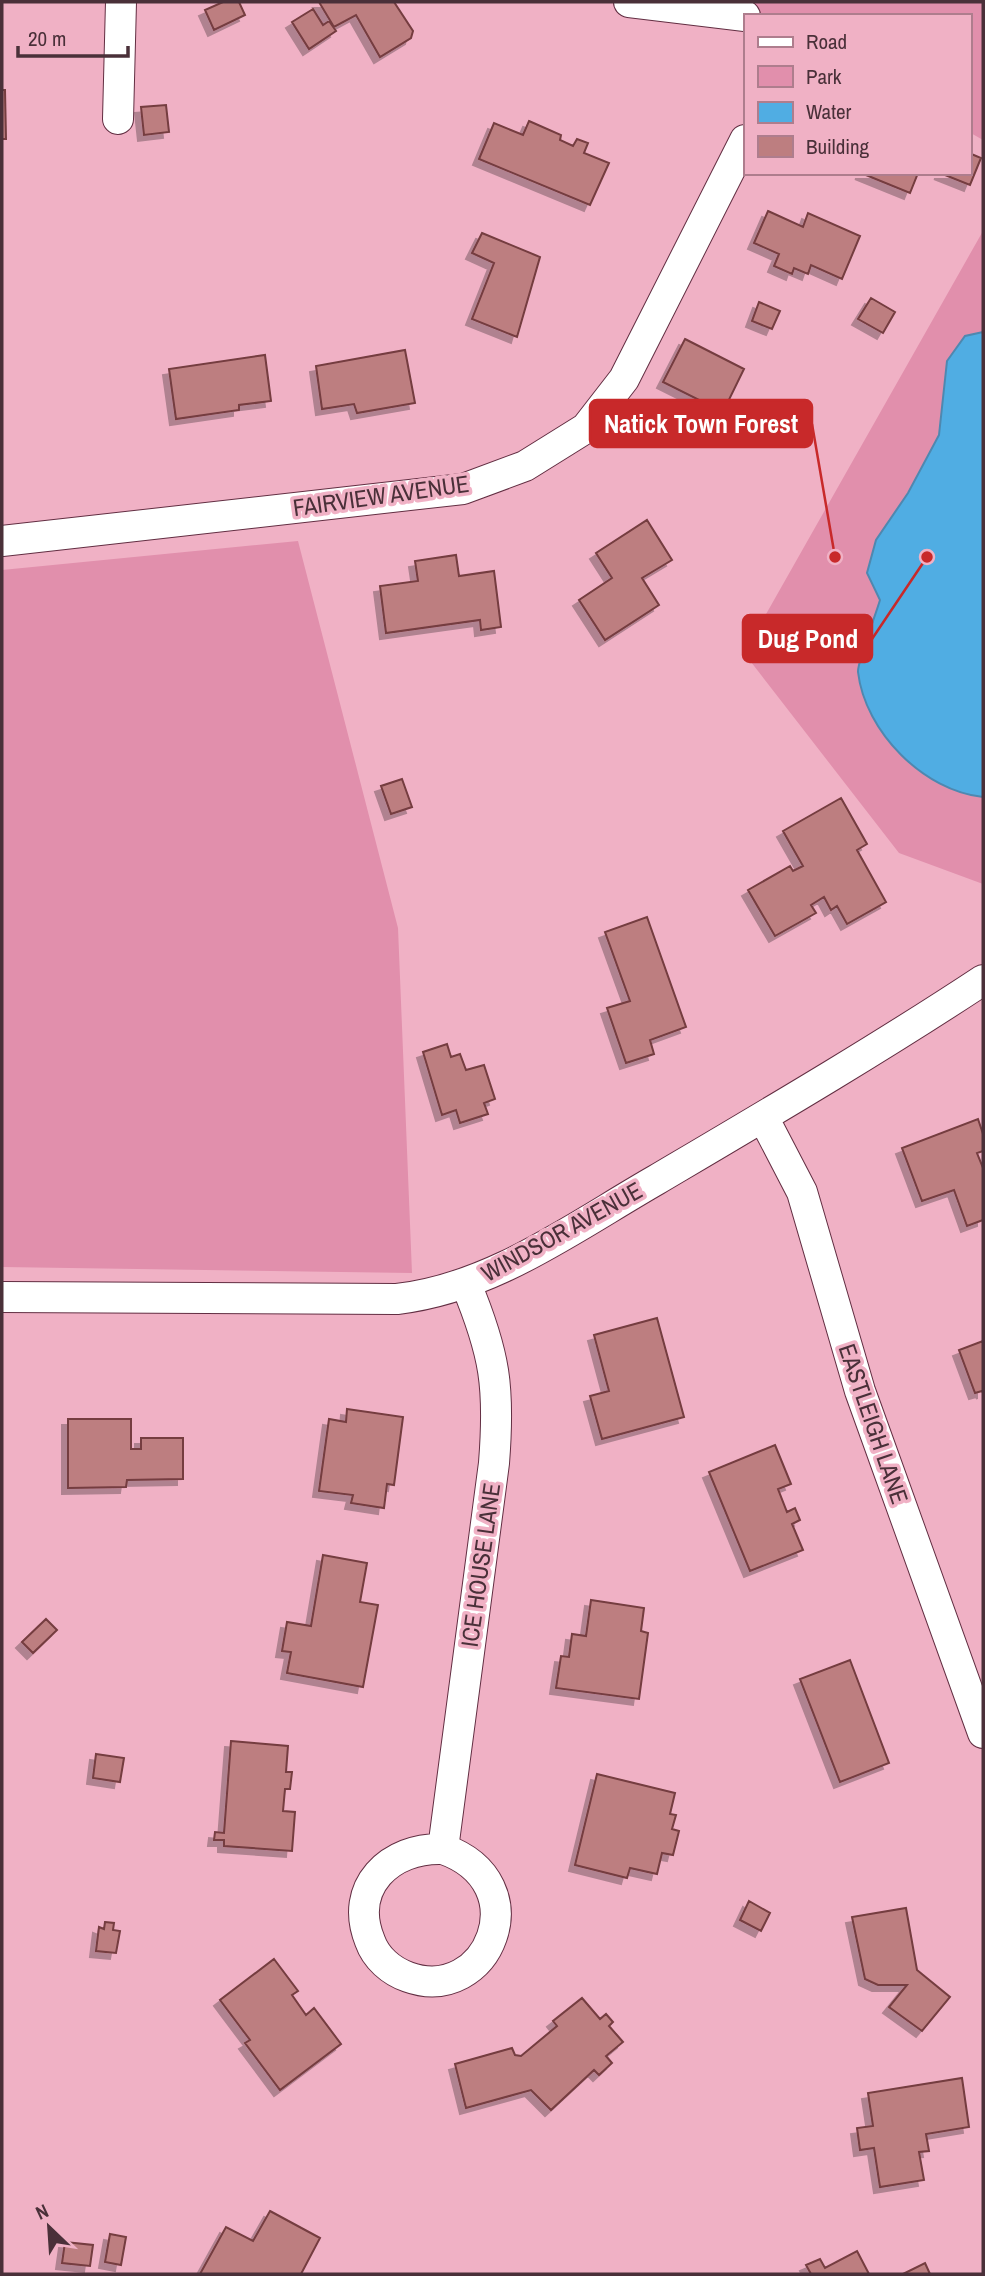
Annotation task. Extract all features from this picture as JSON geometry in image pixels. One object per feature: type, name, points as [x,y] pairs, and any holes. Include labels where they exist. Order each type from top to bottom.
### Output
[{"type":"street","points":[[118,119],[121,2]]},
{"type":"street","points":[[629,2],[744,16]]},
{"type":"street","name":"FAIRVIEW AVENUE","points":[[2,541],[463,489],[525,466],[586,428],[624,379],[744,142]]},
{"type":"street","name":"WINDSOR AVENUE","points":[[2,1297],[397,1299],[432,1295],[466,1284],[540,1247],[763,1117],[983,979]]},
{"type":"street","name":"EASTLEIGH LANE","points":[[763,1117],[802,1192],[860,1391],[983,1732]]},
{"type":"street","name":"ICE HOUSE LANE","points":[[443,1849],[494,1463],[498,1406],[493,1361],[466,1284]]},
{"type":"street","points":[[424,1849],[443,1849],[462,1856],[477,1867],[490,1885],[496,1906],[496,1927],[489,1946],[475,1963],[461,1973],[437,1981],[416,1980],[384,1962],[372,1946],[365,1930],[365,1900],[374,1878],[397,1857],[424,1849]]},
{"type":"green space","points":[[629,2],[983,2],[983,140],[971,133],[971,14],[744,16]]},
{"type":"green space","points":[[983,231],[983,332],[965,336],[944,388],[939,435],[908,493],[876,540],[867,573],[880,600],[858,672],[872,716],[901,755],[919,771],[940,783],[983,797],[983,884],[899,853],[744,653]]},
{"type":"green space","points":[[298,541],[398,928],[412,1273],[2,1267],[2,570]]},
{"type":"water","points":[[983,332],[983,797],[940,783],[919,771],[901,755],[872,716],[863,694],[858,667],[880,600],[867,573],[876,540],[908,493],[939,435],[947,361],[965,336]]},
{"type":"building","points":[[223,2],[239,2],[245,15],[214,30],[205,10]]},
{"type":"building","points":[[319,2],[394,2],[413,31],[411,38],[380,57],[356,15],[334,27]]},
{"type":"building","points":[[313,9],[323,25],[329,21],[336,31],[309,49],[292,22]]},
{"type":"building","points":[[2,90],[5,90],[6,139],[2,139]]},
{"type":"building","points":[[166,105],[169,132],[144,135],[141,107]]},
{"type":"building","points":[[529,121],[561,135],[560,140],[573,146],[577,139],[588,143],[584,153],[609,163],[590,205],[479,159],[494,123],[523,135]]},
{"type":"building","points":[[971,154],[981,158],[970,185],[945,175],[971,175]]},
{"type":"building","points":[[866,175],[917,175],[910,193]]},
{"type":"building","points":[[768,211],[803,227],[808,213],[860,236],[842,279],[811,265],[808,274],[794,268],[792,274],[774,266],[779,254],[754,243]]},
{"type":"building","points":[[482,233],[540,257],[517,337],[472,319],[494,263],[472,253]]},
{"type":"building","points":[[871,298],[895,312],[883,333],[858,319]]},
{"type":"building","points":[[759,302],[780,311],[772,329],[752,321]]},
{"type":"building","points":[[685,339],[744,369],[723,412],[663,382]]},
{"type":"building","points":[[405,350],[415,403],[357,413],[354,404],[322,409],[316,366]]},
{"type":"building","points":[[265,355],[271,401],[239,405],[239,410],[176,419],[169,369]]},
{"type":"building","points":[[647,520],[672,560],[642,578],[659,605],[605,640],[579,600],[612,578],[596,553]]},
{"type":"building","points":[[456,555],[459,576],[494,571],[501,627],[481,630],[480,620],[386,633],[380,586],[418,581],[415,561]]},
{"type":"building","points":[[402,779],[412,807],[391,814],[381,786]]},
{"type":"building","points":[[841,798],[867,844],[857,850],[886,902],[847,924],[837,906],[831,910],[824,897],[811,905],[816,913],[775,936],[748,890],[790,866],[793,871],[803,866],[783,831]]},
{"type":"building","points":[[647,917],[686,1027],[650,1040],[654,1054],[626,1063],[607,1008],[630,1001],[605,932]]},
{"type":"building","points":[[447,1044],[451,1057],[460,1054],[466,1070],[484,1065],[495,1099],[484,1103],[488,1114],[460,1123],[456,1110],[442,1115],[423,1052]]},
{"type":"building","points":[[978,1119],[983,1134],[983,1151],[977,1153],[983,1168],[983,1220],[967,1226],[954,1190],[922,1201],[902,1148]]},
{"type":"building","points":[[657,1318],[684,1417],[602,1439],[590,1396],[609,1391],[594,1335]]},
{"type":"building","points":[[983,1341],[983,1393],[975,1393],[959,1350]]},
{"type":"building","points":[[347,1409],[403,1417],[394,1485],[387,1484],[384,1508],[351,1503],[353,1495],[319,1491],[329,1419],[346,1422]]},
{"type":"building","points":[[68,1419],[131,1419],[131,1449],[141,1449],[141,1438],[183,1438],[183,1479],[127,1480],[126,1487],[68,1488]]},
{"type":"building","points":[[775,1445],[791,1484],[778,1489],[787,1512],[795,1508],[800,1520],[792,1524],[803,1550],[750,1571],[709,1472]]},
{"type":"building","points":[[323,1555],[367,1563],[360,1602],[378,1605],[363,1687],[287,1673],[291,1652],[282,1651],[287,1622],[311,1626]]},
{"type":"building","points":[[591,1600],[644,1608],[641,1631],[648,1633],[639,1699],[556,1688],[561,1656],[569,1657],[572,1634],[586,1636]]},
{"type":"building","points":[[46,1619],[57,1630],[33,1653],[22,1642]]},
{"type":"building","points":[[850,1660],[889,1763],[840,1782],[800,1679]]},
{"type":"building","points":[[231,1741],[288,1746],[286,1772],[292,1772],[290,1789],[285,1789],[283,1811],[295,1812],[292,1851],[224,1846],[224,1840],[214,1840],[215,1832],[224,1833]]},
{"type":"building","points":[[96,1754],[124,1758],[120,1782],[93,1778]]},
{"type":"building","points":[[597,1774],[675,1793],[670,1814],[676,1815],[672,1829],[679,1831],[673,1855],[662,1853],[657,1874],[630,1868],[627,1878],[575,1865]]},
{"type":"building","points":[[749,1901],[770,1913],[761,1931],[740,1920]]},
{"type":"building","points":[[906,1908],[917,1970],[950,1997],[922,2031],[889,2007],[907,1985],[878,1985],[865,1979],[852,1917]]},
{"type":"building","points":[[105,1922],[114,1923],[113,1930],[120,1931],[116,1953],[96,1951],[99,1927],[104,1929]]},
{"type":"building","points":[[274,1959],[298,1991],[292,1995],[306,2015],[314,2008],[341,2044],[280,2090],[245,2043],[250,2040],[220,2000]]},
{"type":"building","points":[[582,1998],[600,2019],[606,2014],[613,2022],[609,2026],[623,2042],[606,2056],[612,2063],[599,2075],[594,2070],[551,2110],[531,2090],[466,2108],[455,2064],[512,2048],[515,2055],[521,2056],[557,2026],[553,2021]]},
{"type":"building","points":[[962,2078],[969,2127],[926,2134],[929,2151],[919,2152],[924,2180],[880,2187],[874,2148],[860,2150],[857,2128],[873,2126],[868,2093]]},
{"type":"building","points":[[270,2211],[320,2238],[301,2274],[200,2274],[226,2227],[253,2241]]},
{"type":"building","points":[[110,2234],[126,2237],[121,2265],[105,2262]]},
{"type":"building","points":[[65,2242],[93,2245],[90,2266],[62,2263]]},
{"type":"building","points":[[857,2251],[869,2274],[811,2274],[806,2265],[820,2259],[825,2268]]},
{"type":"building","points":[[925,2263],[930,2274],[903,2274]]},
{"type":"place","name":"Natick Town Forest","points":[[835,557]]},
{"type":"place","name":"Dug Pond","points":[[927,557]]}]
